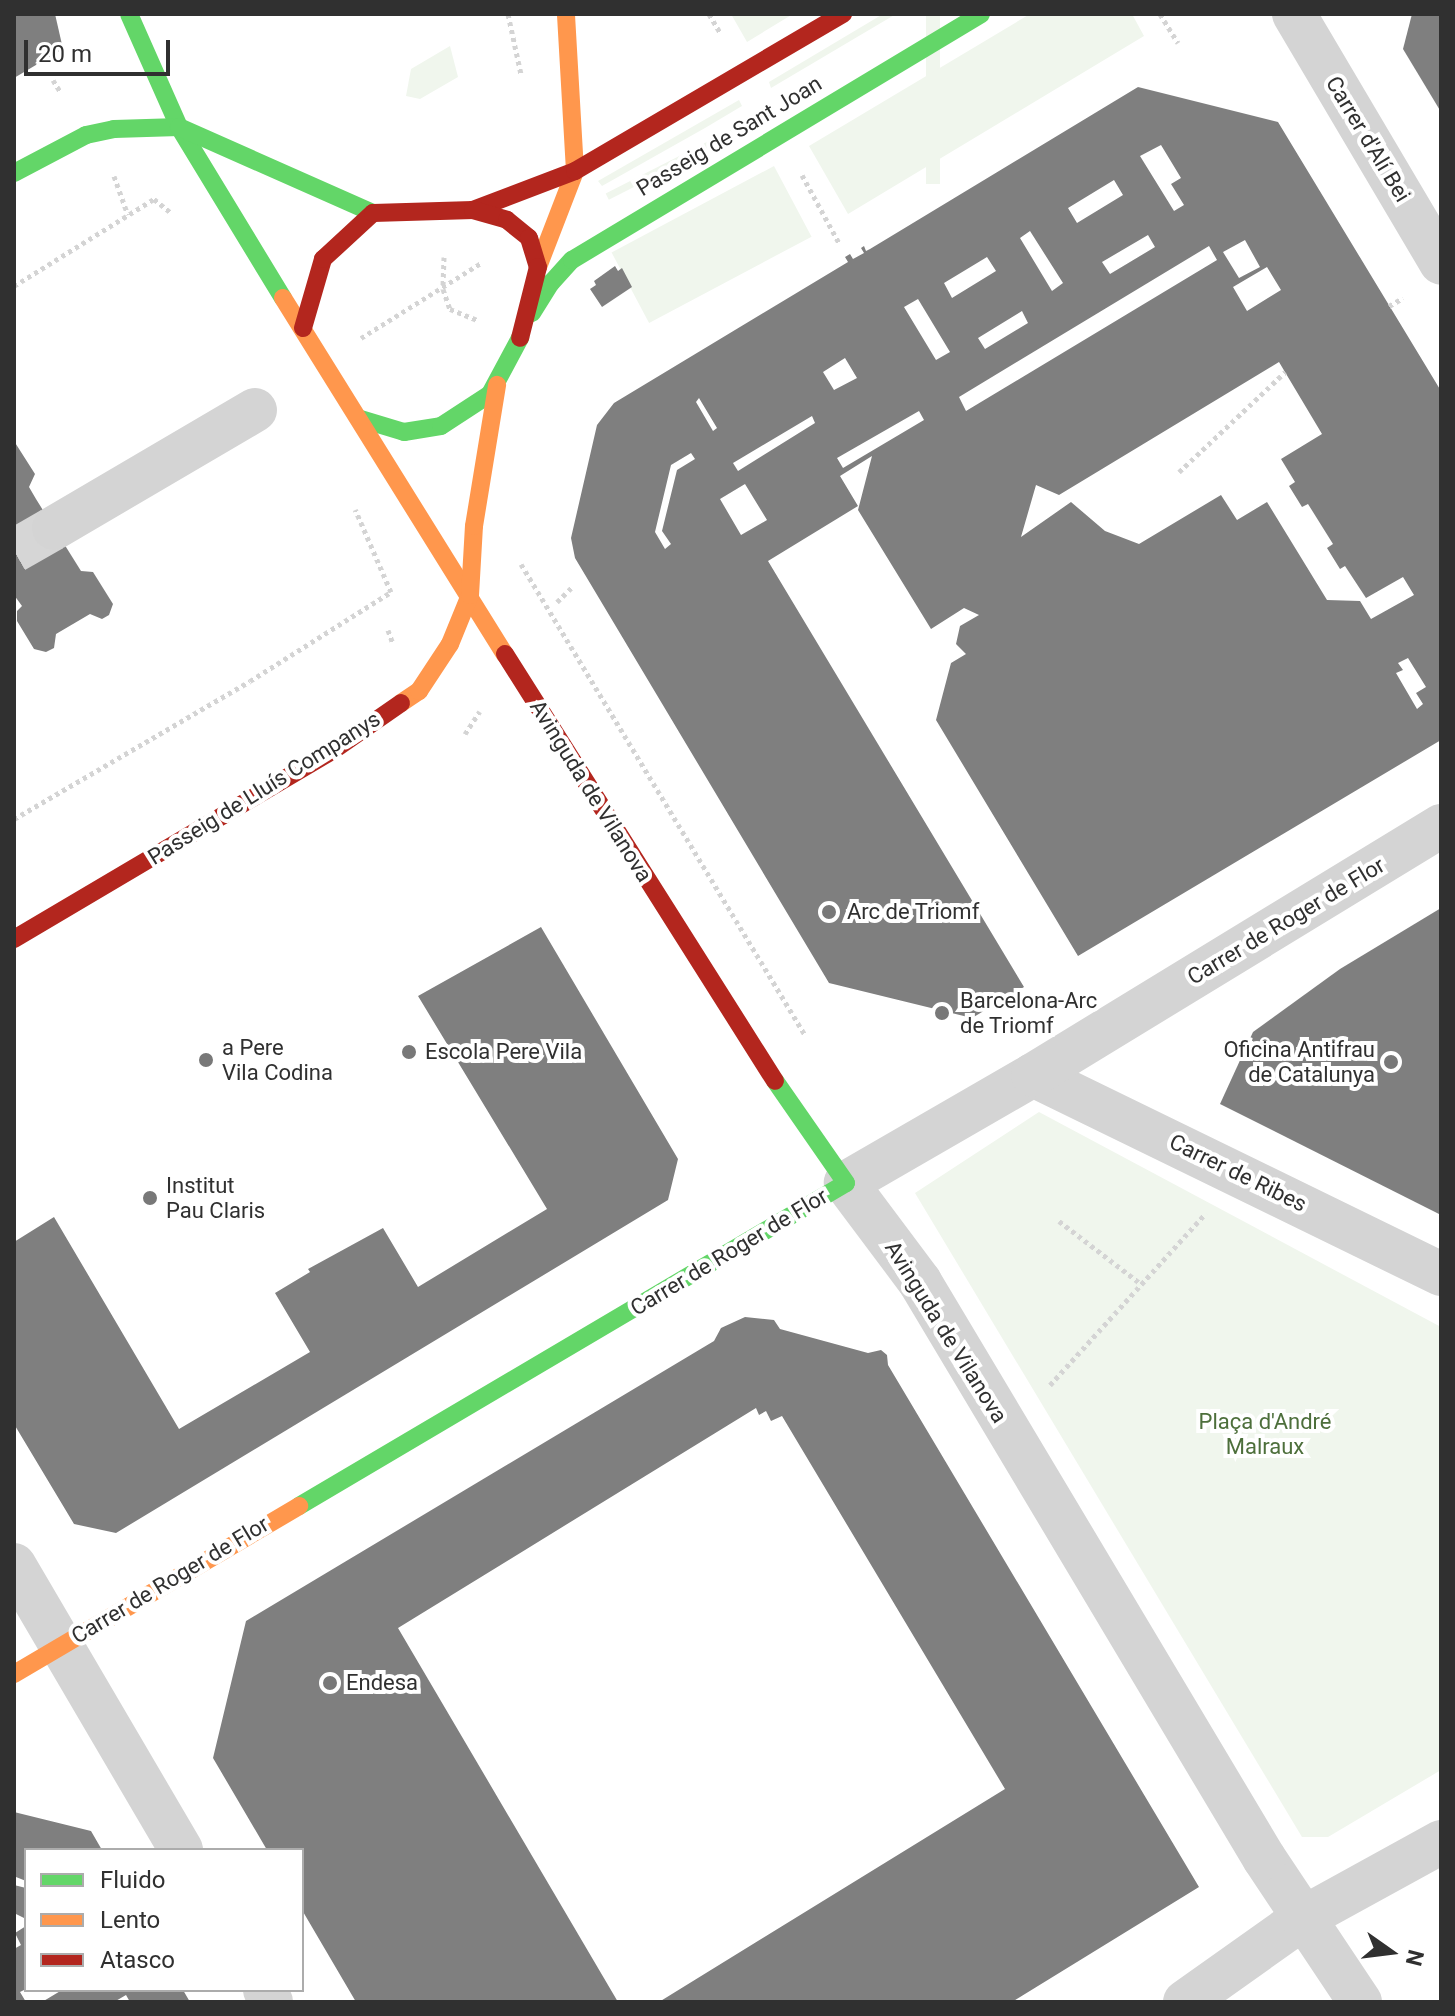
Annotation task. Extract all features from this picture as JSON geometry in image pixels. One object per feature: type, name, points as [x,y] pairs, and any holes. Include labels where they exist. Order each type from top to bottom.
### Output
[{"type":"main road","points":[[129,14],[179,127],[322,364],[361,419],[470,595]]},
{"type":"main road","points":[[538,267],[575,171],[570,41],[566,14]]},
{"type":"main road","points":[[473,210],[575,171],[843,14]]},
{"type":"main road","name":"Passeig de Sant Joan","points":[[524,325],[551,283],[572,260],[981,14]]},
{"type":"main road","points":[[14,173],[86,135],[114,129],[179,127],[373,213],[473,210],[507,220],[529,238],[538,267]]},
{"type":"main road","points":[[303,328],[323,259],[373,213]]},
{"type":"main road","name":"Passeig de Lluís Companys","points":[[14,939],[332,751],[419,691],[450,644],[470,595],[474,526],[497,385],[524,325],[538,267]]},
{"type":"main road","name":"Passeig de Lluís Companys","points":[[361,419],[404,432],[441,426],[470,411],[497,385]]},
{"type":"main road","name":"Avinguda de Vilanova","points":[[470,595],[750,1044],[846,1183]]},
{"type":"main road","name":"Carrer de Roger de Flor","points":[[14,1674],[846,1183]]},
{"type":"street","name":"Carrer d'Alí Bei","points":[[1294,14],[1441,263]]},
{"type":"street","points":[[54,528],[255,410]]},
{"type":"street","name":"Carrer de Roger de Flor","points":[[846,1183],[1033,1075],[1441,826]]},
{"type":"street","name":"Carrer de Ribes","points":[[1033,1075],[1441,1274]]},
{"type":"street","name":"Avinguda de Vilanova","points":[[846,1183],[920,1282],[1303,1918],[1337,1963],[1360,2002]]},
{"type":"street","points":[[14,1565],[180,1848]]},
{"type":"street","points":[[1185,2002],[1303,1918],[1441,1842]]},
{"type":"path","points":[[508,14],[522,77]]},
{"type":"path","points":[[1160,14],[1178,43]]},
{"type":"path","points":[[53,80],[61,93]]},
{"type":"path","points":[[799,169],[839,243]]},
{"type":"path","points":[[114,176],[128,215]]},
{"type":"path","points":[[14,286],[154,199],[182,221]]},
{"type":"path","points":[[444,246],[443,289],[450,309],[479,321]]},
{"type":"path","points":[[349,345],[484,261]]},
{"type":"path","points":[[1389,306],[1403,298]]},
{"type":"path","points":[[1179,472],[1285,372]]},
{"type":"path","points":[[14,819],[391,592],[376,552]]},
{"type":"path","points":[[519,559],[806,1037]]},
{"type":"path","points":[[557,602],[572,587]]},
{"type":"path","points":[[388,630],[393,645]]},
{"type":"path","points":[[465,734],[480,711]]},
{"type":"path","points":[[1050,1385],[1215,1203]]},
{"type":"path","points":[[1059,1221],[1141,1284]]},
{"type":"green space","points":[[731,14],[793,14],[747,42]]},
{"type":"green space","points":[[883,14],[896,14],[771,88],[769,82]]},
{"type":"green space","points":[[926,14],[940,14],[940,184],[926,184]]},
{"type":"green space","points":[[1030,14],[1132,14],[1144,36],[848,214],[809,146]]},
{"type":"green space","points":[[450,46],[458,77],[420,99],[406,96],[411,69]]},
{"type":"green space","points":[[739,100],[742,106],[705,128],[602,186],[598,181]]},
{"type":"green space","points":[[750,120],[753,126],[609,200],[606,194]]},
{"type":"green space","points":[[774,166],[812,237],[649,323],[612,252]]},
{"type":"green space","name":"Plaça d'André Malraux","points":[[1039,1112],[1441,1327],[1441,1770],[1328,1837],[1302,1837],[915,1193]]},
{"type":"building","points":[[14,14],[55,14],[63,49],[14,78]]},
{"type":"building","points":[[1412,14],[1441,14],[1441,112],[1403,49]]},
{"type":"building","points":[[1138,87],[1278,122],[1441,391],[1441,740],[1078,956],[936,720],[951,663],[966,654],[956,644],[960,626],[979,615],[964,608],[931,629],[858,510],[872,456],[840,476],[858,506],[768,561],[1024,987],[972,1018],[829,983],[575,558],[571,538],[597,425],[614,403],[848,262],[845,257],[850,254],[853,259],[864,253],[861,248],[864,246],[866,251]],"holes":[[[1161,145],[1181,178],[1171,184],[1184,205],[1174,211],[1140,156]],[[1114,180],[1123,195],[1077,223],[1068,208]],[[1030,231],[1063,283],[1052,291],[1020,238]],[[1148,235],[1155,247],[1110,274],[1102,262]],[[1245,240],[1260,267],[1239,278],[1223,252]],[[1209,246],[1217,260],[966,411],[959,397]],[[987,257],[996,271],[952,298],[944,283]],[[1267,267],[1281,290],[1247,311],[1233,287]],[[918,299],[950,352],[936,360],[904,307]],[[1022,311],[1028,323],[985,349],[978,338]],[[845,358],[857,378],[834,390],[823,372]],[[1279,362],[1322,434],[1281,459],[1295,482],[1289,486],[1302,507],[1308,504],[1333,544],[1327,548],[1340,569],[1345,566],[1366,598],[1403,577],[1414,595],[1371,619],[1360,601],[1327,600],[1267,502],[1237,520],[1221,495],[1139,544],[1105,531],[1071,502],[1021,537],[1036,485],[1059,495]],[[699,398],[717,428],[713,431],[696,402]],[[919,411],[924,420],[843,468],[837,458]],[[812,416],[815,423],[738,471],[733,463]],[[691,453],[695,459],[677,470],[662,531],[671,544],[665,549],[655,532],[671,465]],[[745,484],[767,520],[741,535],[720,499]],[[1408,658],[1426,687],[1416,693],[1423,704],[1417,709],[1396,673],[1403,670],[1398,663]]]},
{"type":"building","points":[[615,266],[618,271],[622,268],[632,287],[602,307],[590,289],[596,285],[594,281]]},
{"type":"building","points":[[14,441],[35,474],[29,487],[36,499],[81,571],[93,572],[113,604],[109,615],[102,619],[90,614],[56,634],[54,648],[46,652],[34,649],[17,621],[17,611],[22,606],[14,595]]},
{"type":"building","name":"Oficina Antifrau de Catalunya","points":[[1441,908],[1441,1215],[1220,1104],[1253,1032],[1340,969]]},
{"type":"building","points":[[541,927],[678,1159],[668,1200],[116,1533],[74,1524],[14,1424],[14,1242],[54,1217],[179,1429],[310,1352],[275,1293],[310,1272],[308,1269],[383,1228],[418,1287],[547,1209],[418,996]]},
{"type":"building","name":"Endesa","points":[[745,1317],[774,1320],[780,1329],[868,1353],[881,1350],[887,1355],[888,1365],[1199,1887],[1012,2002],[659,2002],[1005,1789],[782,1416],[771,1421],[766,1411],[759,1415],[756,1408],[398,1628],[618,2002],[356,2002],[304,1913],[304,1848],[266,1848],[213,1758],[246,1621],[714,1341],[721,1328]]},
{"type":"building","points":[[14,1812],[91,1831],[101,1848],[24,1848],[24,1880],[16,1877]]},
{"type":"building","points":[[14,1885],[24,1888],[24,1918],[14,1913]]},
{"type":"building","points":[[24,1927],[24,1990],[20,1992],[26,2002],[14,2002],[14,1949],[21,1945],[15,1933]]},
{"type":"building","points":[[59,1992],[184,1992],[190,2002],[130,2002],[126,1995],[114,2002],[42,2002]]},
{"type":"tunnel","points":[[14,551],[54,528]]},
{"type":"traffic: fast","points":[[129,14],[179,127],[283,298]]},
{"type":"traffic: fast","points":[[532,313],[551,283],[572,260],[981,14]]},
{"type":"traffic: fast","points":[[14,173],[86,135],[114,129],[179,127],[373,213]]},
{"type":"traffic: fast","points":[[361,419],[404,432],[441,426],[490,394],[520,338]]},
{"type":"traffic: fast","points":[[299,1506],[846,1183],[775,1081]]},
{"type":"traffic: slow","points":[[538,267],[575,171],[566,14]]},
{"type":"traffic: slow","points":[[283,298],[505,654]]},
{"type":"traffic: slow","points":[[401,703],[419,691],[450,644],[470,595],[474,526],[497,385]]},
{"type":"traffic: slow","points":[[14,1674],[299,1506]]},
{"type":"traffic: jam","points":[[473,210],[575,171],[843,14]]},
{"type":"traffic: jam","points":[[303,328],[323,259],[373,213],[473,210],[507,220],[529,238],[538,267],[520,338]]},
{"type":"traffic: jam","points":[[505,654],[775,1081]]},
{"type":"traffic: jam","points":[[14,939],[332,751],[401,703]]},
{"type":"place","name":"Arc de Triomf","points":[[829,912]]},
{"type":"place","name":"Barcelona-Arc de Triomf","points":[[942,1013]]},
{"type":"place","name":"Escola Pere Vila","points":[[409,1052]]},
{"type":"place","name":"a Pere Vila Codina","points":[[206,1060]]},
{"type":"place","name":"Oficina Antifrau de Catalunya","points":[[1391,1062]]},
{"type":"place","name":"Institut Pau Claris","points":[[150,1198]]},
{"type":"place","name":"Endesa","points":[[330,1683]]}]
